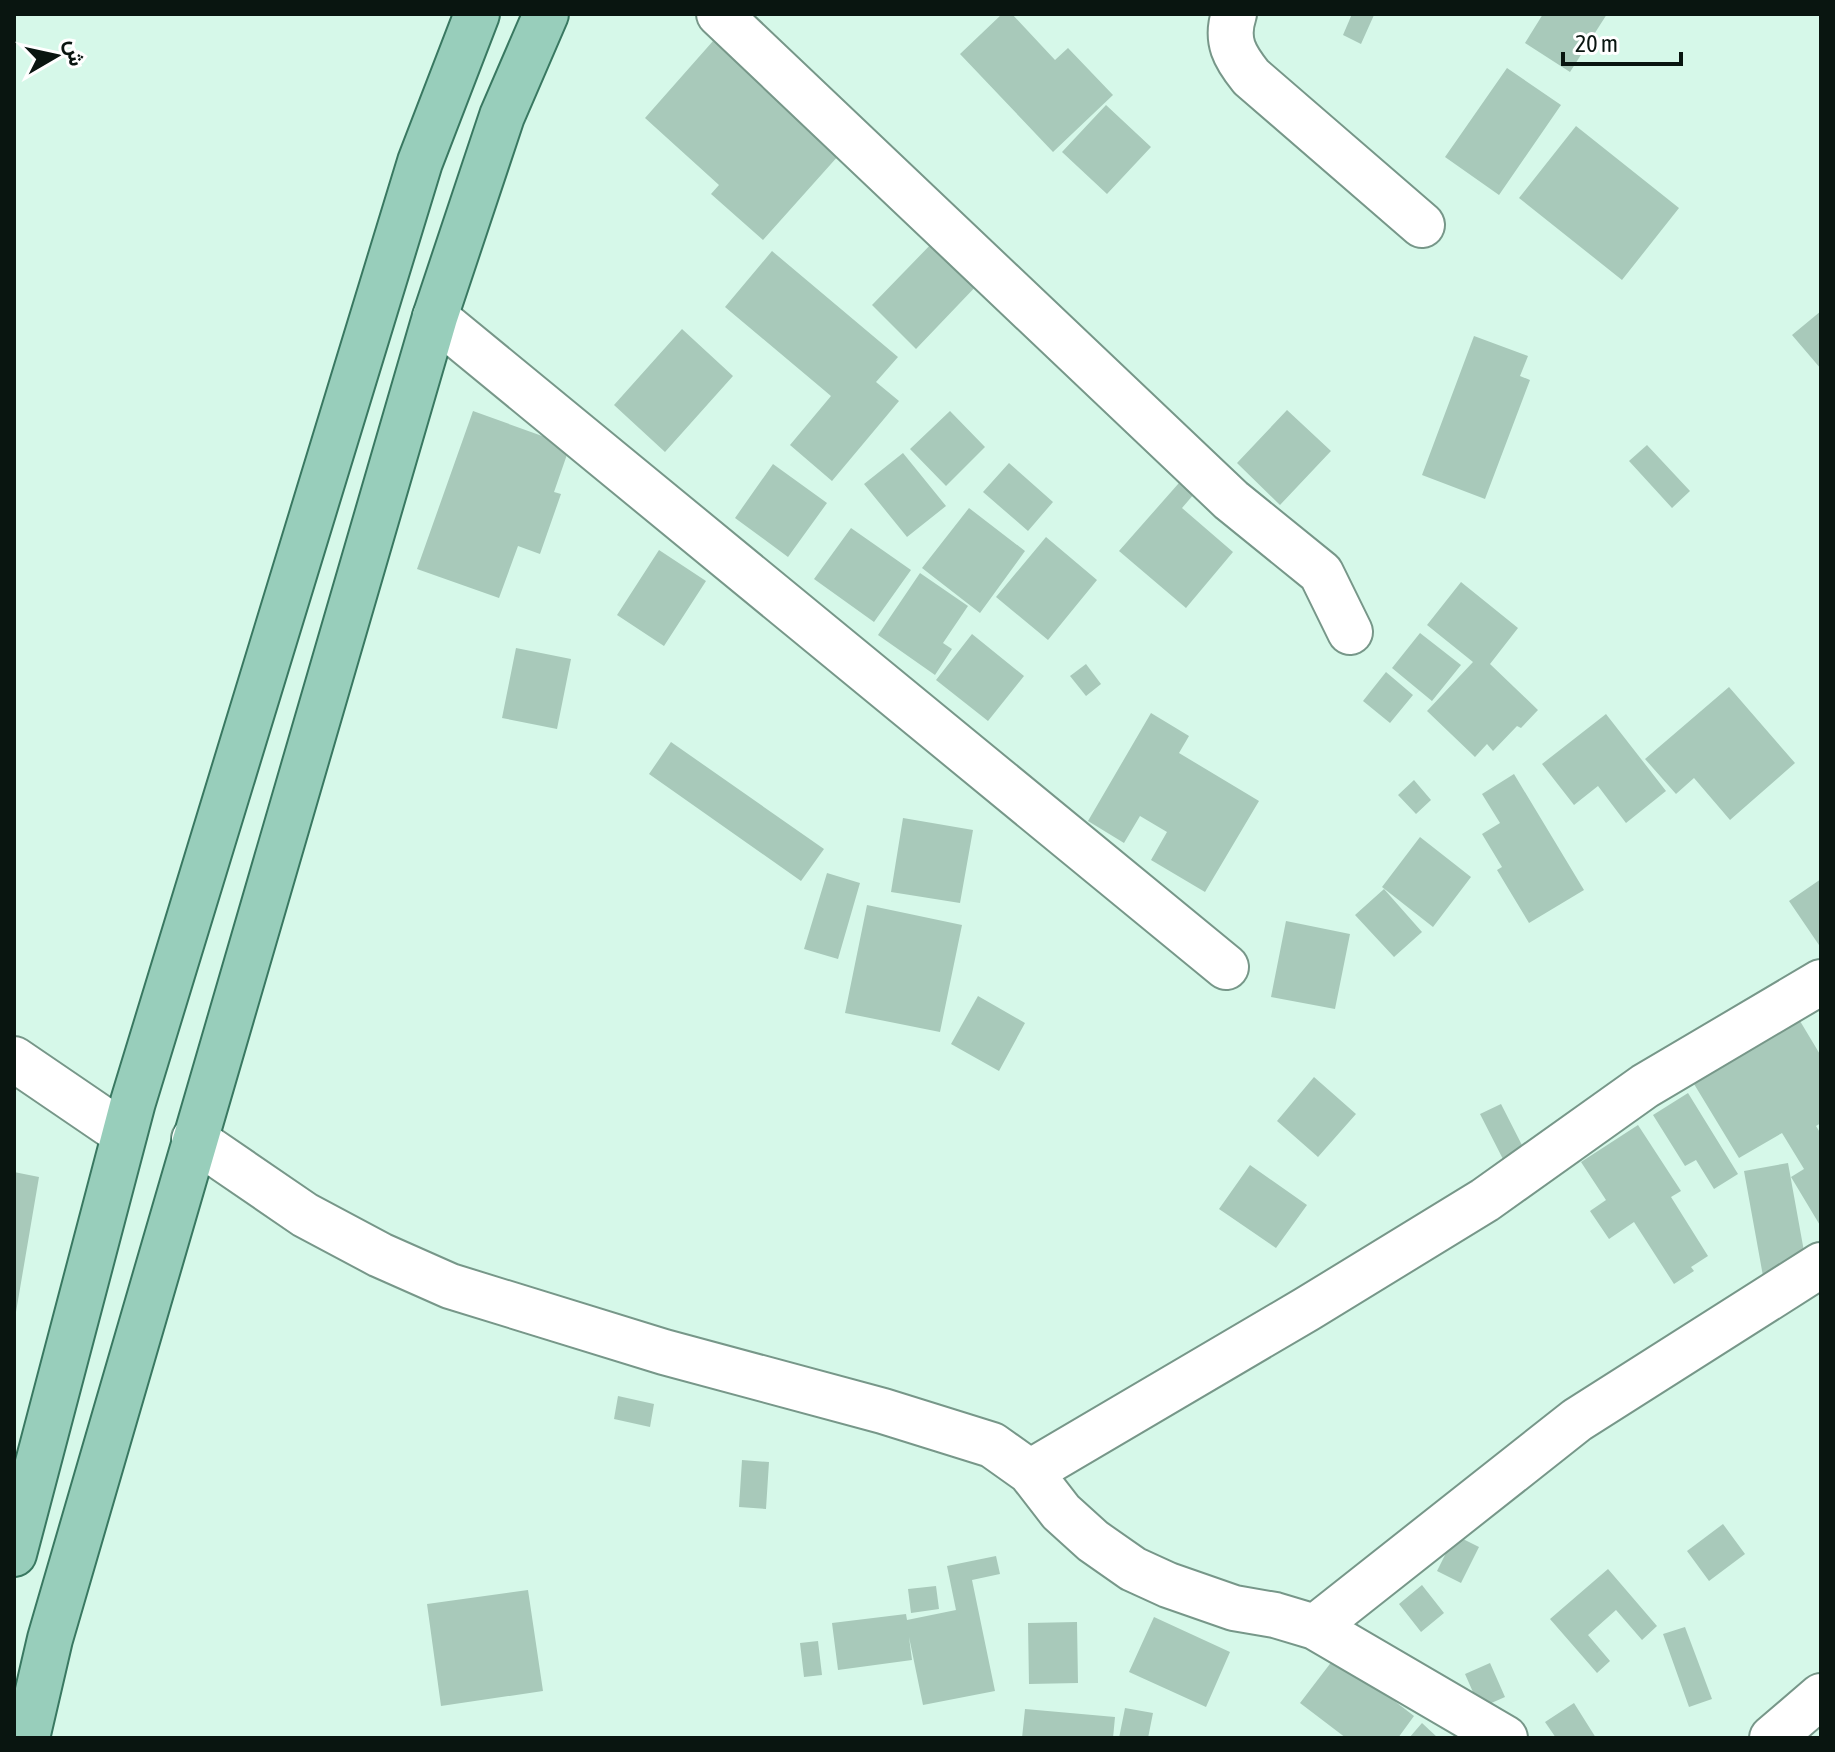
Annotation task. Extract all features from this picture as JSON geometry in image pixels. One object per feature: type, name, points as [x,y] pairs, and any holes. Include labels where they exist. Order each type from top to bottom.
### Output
[{"type":"main road","points":[[14,1554],[124,1137],[420,162],[477,14]]},
{"type":"main road","points":[[27,1738],[54,1624],[435,317],[502,116],[546,14]]},
{"type":"main road","points":[[176,1200],[164,1202],[140,1198],[120,1184],[124,1137],[147,1097],[176,1098],[198,1126]]},
{"type":"street","points":[[719,14],[1231,500],[1321,573],[1350,632]]},
{"type":"street","points":[[1234,14],[1230,25],[1230,42],[1236,59],[1251,77],[1422,225]]},
{"type":"street","points":[[435,317],[1226,967]]},
{"type":"street","points":[[1030,1472],[1485,1200],[1645,1086],[1821,982]]},
{"type":"street","points":[[15,1060],[124,1137]]},
{"type":"street","points":[[198,1126],[305,1215],[380,1255],[450,1286],[664,1352],[992,1445],[1030,1472],[1093,1541],[1133,1569],[1234,1608],[1275,1615],[1315,1627],[1505,1738]]},
{"type":"street","points":[[1315,1627],[1577,1420],[1821,1265]]},
{"type":"street","points":[[1772,1738],[1821,1696]]},
{"type":"building","points":[[1002,14],[1012,14],[1055,60],[1068,48],[1113,95],[1053,152],[960,54]]},
{"type":"building","points":[[1352,14],[1374,15],[1361,44],[1343,35]]},
{"type":"building","points":[[1543,14],[1607,14],[1570,72],[1525,43]]},
{"type":"building","points":[[713,41],[839,155],[763,240],[711,194],[719,185],[645,118]]},
{"type":"building","points":[[1507,68],[1561,105],[1499,195],[1445,157]]},
{"type":"building","points":[[1106,105],[1151,147],[1107,194],[1062,152]]},
{"type":"building","points":[[1576,126],[1679,208],[1622,280],[1519,198]]},
{"type":"building","points":[[936,239],[980,282],[916,349],[872,305]]},
{"type":"building","points":[[772,251],[898,357],[876,382],[899,401],[832,481],[790,445],[831,396],[725,307]]},
{"type":"building","points":[[1821,311],[1821,369],[1792,335]]},
{"type":"building","points":[[682,329],[733,376],[665,452],[614,405]]},
{"type":"building","points":[[1474,336],[1528,356],[1520,376],[1530,380],[1485,499],[1422,475]]},
{"type":"building","points":[[1287,410],[1331,451],[1280,505],[1237,463]]},
{"type":"building","points":[[473,411],[570,446],[554,492],[561,494],[540,554],[518,546],[499,598],[417,569]]},
{"type":"building","points":[[950,411],[985,447],[946,486],[910,449]]},
{"type":"building","points":[[1647,445],[1690,491],[1672,508],[1629,461]]},
{"type":"building","points":[[903,453],[946,506],[907,537],[864,484]]},
{"type":"building","points":[[1009,463],[1053,502],[1028,531],[983,492]]},
{"type":"building","points":[[773,464],[827,503],[788,557],[735,518]]},
{"type":"building","points":[[1186,475],[1200,487],[1182,508],[1233,552],[1186,608],[1119,551]]},
{"type":"building","points":[[969,508],[1025,551],[980,613],[922,568]]},
{"type":"building","points":[[851,528],[911,570],[874,622],[814,579]]},
{"type":"building","points":[[1046,537],[1097,580],[1048,640],[996,597]]},
{"type":"building","points":[[659,550],[706,581],[664,646],[617,615]]},
{"type":"building","points":[[920,573],[968,606],[943,643],[952,649],[935,675],[878,635]]},
{"type":"building","points":[[1461,582],[1518,628],[1490,664],[1538,710],[1493,751],[1487,744],[1475,757],[1427,711],[1473,662],[1427,625]]},
{"type":"building","points":[[1420,633],[1461,665],[1432,701],[1392,668]]},
{"type":"building","points":[[972,634],[1024,676],[988,721],[936,680]]},
{"type":"building","points":[[516,648],[571,659],[557,729],[502,718]]},
{"type":"building","points":[[1086,664],[1101,684],[1086,696],[1070,676]]},
{"type":"building","points":[[1386,672],[1413,695],[1390,723],[1363,701]]},
{"type":"building","points":[[1729,687],[1795,763],[1730,820],[1694,778],[1676,794],[1645,759]]},
{"type":"building","points":[[1151,713],[1189,736],[1179,753],[1259,801],[1205,892],[1151,860],[1167,832],[1140,816],[1124,843],[1088,821]]},
{"type":"building","points":[[1606,714],[1666,791],[1626,823],[1598,786],[1574,805],[1542,764]]},
{"type":"building","points":[[671,742],[824,849],[801,881],[649,774]]},
{"type":"building","points":[[1514,774],[1584,890],[1529,923],[1497,870],[1502,867],[1482,834],[1500,823],[1482,794]]},
{"type":"building","points":[[1414,780],[1431,800],[1416,814],[1398,795]]},
{"type":"building","points":[[903,818],[973,830],[960,903],[891,892]]},
{"type":"building","points":[[1420,837],[1471,877],[1433,927],[1382,887]]},
{"type":"building","points":[[827,873],[860,883],[838,959],[804,949]]},
{"type":"building","points":[[1821,879],[1821,948],[1789,901]]},
{"type":"building","points":[[1384,889],[1422,932],[1394,957],[1355,915]]},
{"type":"building","points":[[867,905],[962,925],[940,1032],[845,1013]]},
{"type":"building","points":[[1286,921],[1350,934],[1335,1009],[1271,997]]},
{"type":"building","points":[[978,996],[1025,1023],[999,1071],[951,1044]]},
{"type":"building","points":[[1800,1021],[1821,1056],[1821,1123],[1816,1126],[1821,1134],[1821,1227],[1791,1177],[1804,1169],[1782,1133],[1739,1158],[1694,1084]]},
{"type":"building","points":[[1314,1077],[1356,1114],[1318,1157],[1277,1121]]},
{"type":"building","points":[[1688,1093],[1738,1174],[1714,1189],[1696,1160],[1685,1166],[1653,1115]]},
{"type":"building","points":[[1501,1104],[1527,1155],[1506,1165],[1480,1114]]},
{"type":"building","points":[[1638,1125],[1681,1191],[1671,1197],[1708,1256],[1691,1267],[1694,1271],[1674,1284],[1634,1222],[1609,1239],[1590,1211],[1606,1200],[1581,1162]]},
{"type":"building","points":[[1788,1163],[1807,1268],[1763,1276],[1744,1171]]},
{"type":"building","points":[[1250,1165],[1307,1205],[1276,1248],[1219,1209]]},
{"type":"building","points":[[14,1172],[39,1177],[16,1312],[14,1312]]},
{"type":"building","points":[[618,1396],[654,1404],[650,1427],[614,1419]]},
{"type":"building","points":[[742,1460],[769,1462],[766,1509],[739,1507]]},
{"type":"building","points":[[1723,1524],[1745,1554],[1709,1581],[1687,1551]]},
{"type":"building","points":[[1455,1535],[1479,1547],[1461,1583],[1437,1571]]},
{"type":"building","points":[[996,1556],[1000,1574],[972,1580],[995,1691],[923,1705],[909,1637],[912,1660],[838,1670],[832,1623],[906,1614],[907,1620],[956,1610],[947,1566]]},
{"type":"building","points":[[1608,1569],[1657,1626],[1642,1640],[1616,1610],[1588,1635],[1610,1661],[1597,1673],[1550,1619]]},
{"type":"building","points":[[1422,1585],[1444,1613],[1421,1632],[1399,1604]]},
{"type":"building","points":[[936,1586],[939,1609],[911,1613],[908,1589]]},
{"type":"building","points":[[528,1590],[543,1691],[441,1706],[427,1604]]},
{"type":"building","points":[[1154,1617],[1230,1652],[1206,1707],[1129,1672]]},
{"type":"building","points":[[1077,1622],[1078,1683],[1029,1684],[1028,1623]]},
{"type":"building","points":[[1685,1627],[1712,1699],[1689,1707],[1663,1634]]},
{"type":"building","points":[[818,1641],[822,1675],[804,1677],[800,1643]]},
{"type":"building","points":[[1336,1656],[1414,1716],[1398,1738],[1346,1738],[1300,1703]]},
{"type":"building","points":[[1490,1663],[1505,1697],[1480,1708],[1465,1674]]},
{"type":"building","points":[[1574,1703],[1596,1738],[1556,1738],[1545,1722]]},
{"type":"building","points":[[1125,1708],[1153,1713],[1148,1738],[1119,1738]]},
{"type":"building","points":[[1025,1709],[1115,1717],[1113,1738],[1022,1738]]},
{"type":"building","points":[[1422,1723],[1438,1738],[1409,1738]]}]
